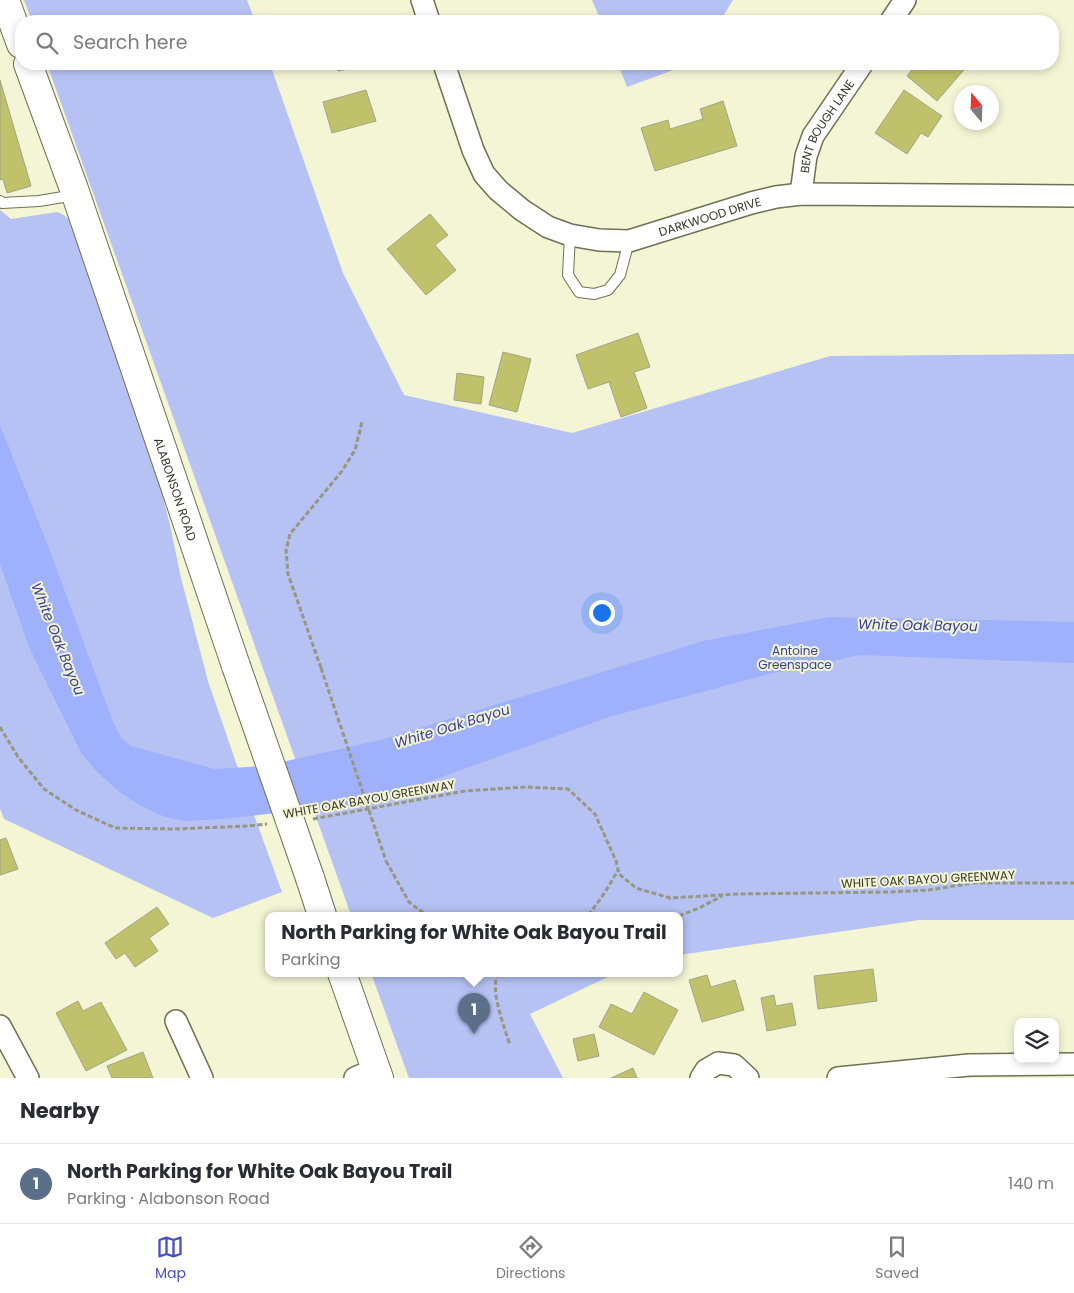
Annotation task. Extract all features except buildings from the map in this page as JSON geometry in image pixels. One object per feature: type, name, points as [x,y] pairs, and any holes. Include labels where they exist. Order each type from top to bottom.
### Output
[{"type":"street","points":[[5,0],[15,28]]},
{"type":"street","points":[[422,0],[427,15]]},
{"type":"street","points":[[895,15],[905,0]]},
{"type":"street","name":"ALABONSON ROAD","points":[[30,70],[76,195],[321,912]]},
{"type":"street","name":"DARKWOOD DRIVE","points":[[446,70],[473,150],[484,174],[498,190],[522,210],[548,227],[570,235],[599,240],[629,240],[751,203],[801,194],[1074,196]]},
{"type":"street","name":"BENT BOUGH LANE","points":[[801,194],[806,156],[813,136],[858,70]]},
{"type":"street","points":[[343,977],[370,1075]]},
{"type":"street","points":[[176,1020],[202,1078]]},
{"type":"street","points":[[0,1026],[28,1078]]},
{"type":"street","points":[[701,1078],[706,1070],[718,1063],[734,1065],[748,1078]]},
{"type":"street","points":[[838,1078],[970,1065],[1074,1064]]},
{"type":"lane","points":[[0,201],[2,203],[39,201],[76,195]]},
{"type":"lane","points":[[570,235],[568,275],[579,292],[594,294],[608,290],[620,275],[629,240]]},
{"type":"path","points":[[362,422],[355,450],[342,471],[290,534],[286,550],[288,574],[386,861],[409,902],[422,912]]},
{"type":"path","name":"WHITE OAK BAYOU GREENWAY","points":[[0,727],[18,757],[44,789],[76,810],[114,828],[174,829],[275,823]]},
{"type":"path","name":"WHITE OAK BAYOU GREENWAY","points":[[312,819],[465,792],[526,787],[568,790],[595,814],[620,874],[636,888],[670,898],[724,895],[889,892],[929,890],[973,883],[1074,883]]},
{"type":"path","points":[[590,912],[610,886],[618,869]]},
{"type":"path","name":"WHITE OAK BAYOU GREENWAY","points":[[683,914],[724,895]]},
{"type":"path","points":[[497,977],[496,1000],[510,1045]]},
{"type":"green space","points":[[24,0],[247,0],[253,15],[30,15]]},
{"type":"green space","points":[[592,0],[733,0],[724,15],[598,15]]},
{"type":"green space","name":"Antoine Greenspace","points":[[49,70],[272,70],[343,273],[404,395],[572,433],[830,356],[1074,354],[1074,920],[920,920],[683,954],[683,912],[350,912]]},
{"type":"green space","points":[[620,70],[674,70],[627,87]]},
{"type":"green space","points":[[0,210],[11,219],[57,212],[64,215],[70,221],[122,364],[156,471],[208,681],[282,892],[213,918],[4,819],[0,809]]},
{"type":"green space","points":[[372,977],[608,977],[530,1014],[563,1078],[409,1078]]},
{"type":"water","name":"White Oak Bayou","points":[[0,425],[47,543],[113,722],[122,739],[131,746],[215,769],[264,766],[381,740],[703,641],[829,617],[1074,622],[1074,663],[860,655],[769,674],[609,717],[425,783],[349,805],[222,819],[186,821],[165,817],[141,806],[121,793],[98,773],[81,753],[29,647],[0,564]]},
{"type":"place","name":"North Parking for White Oak Bayou Trail","points":[[474,1034]]}]
